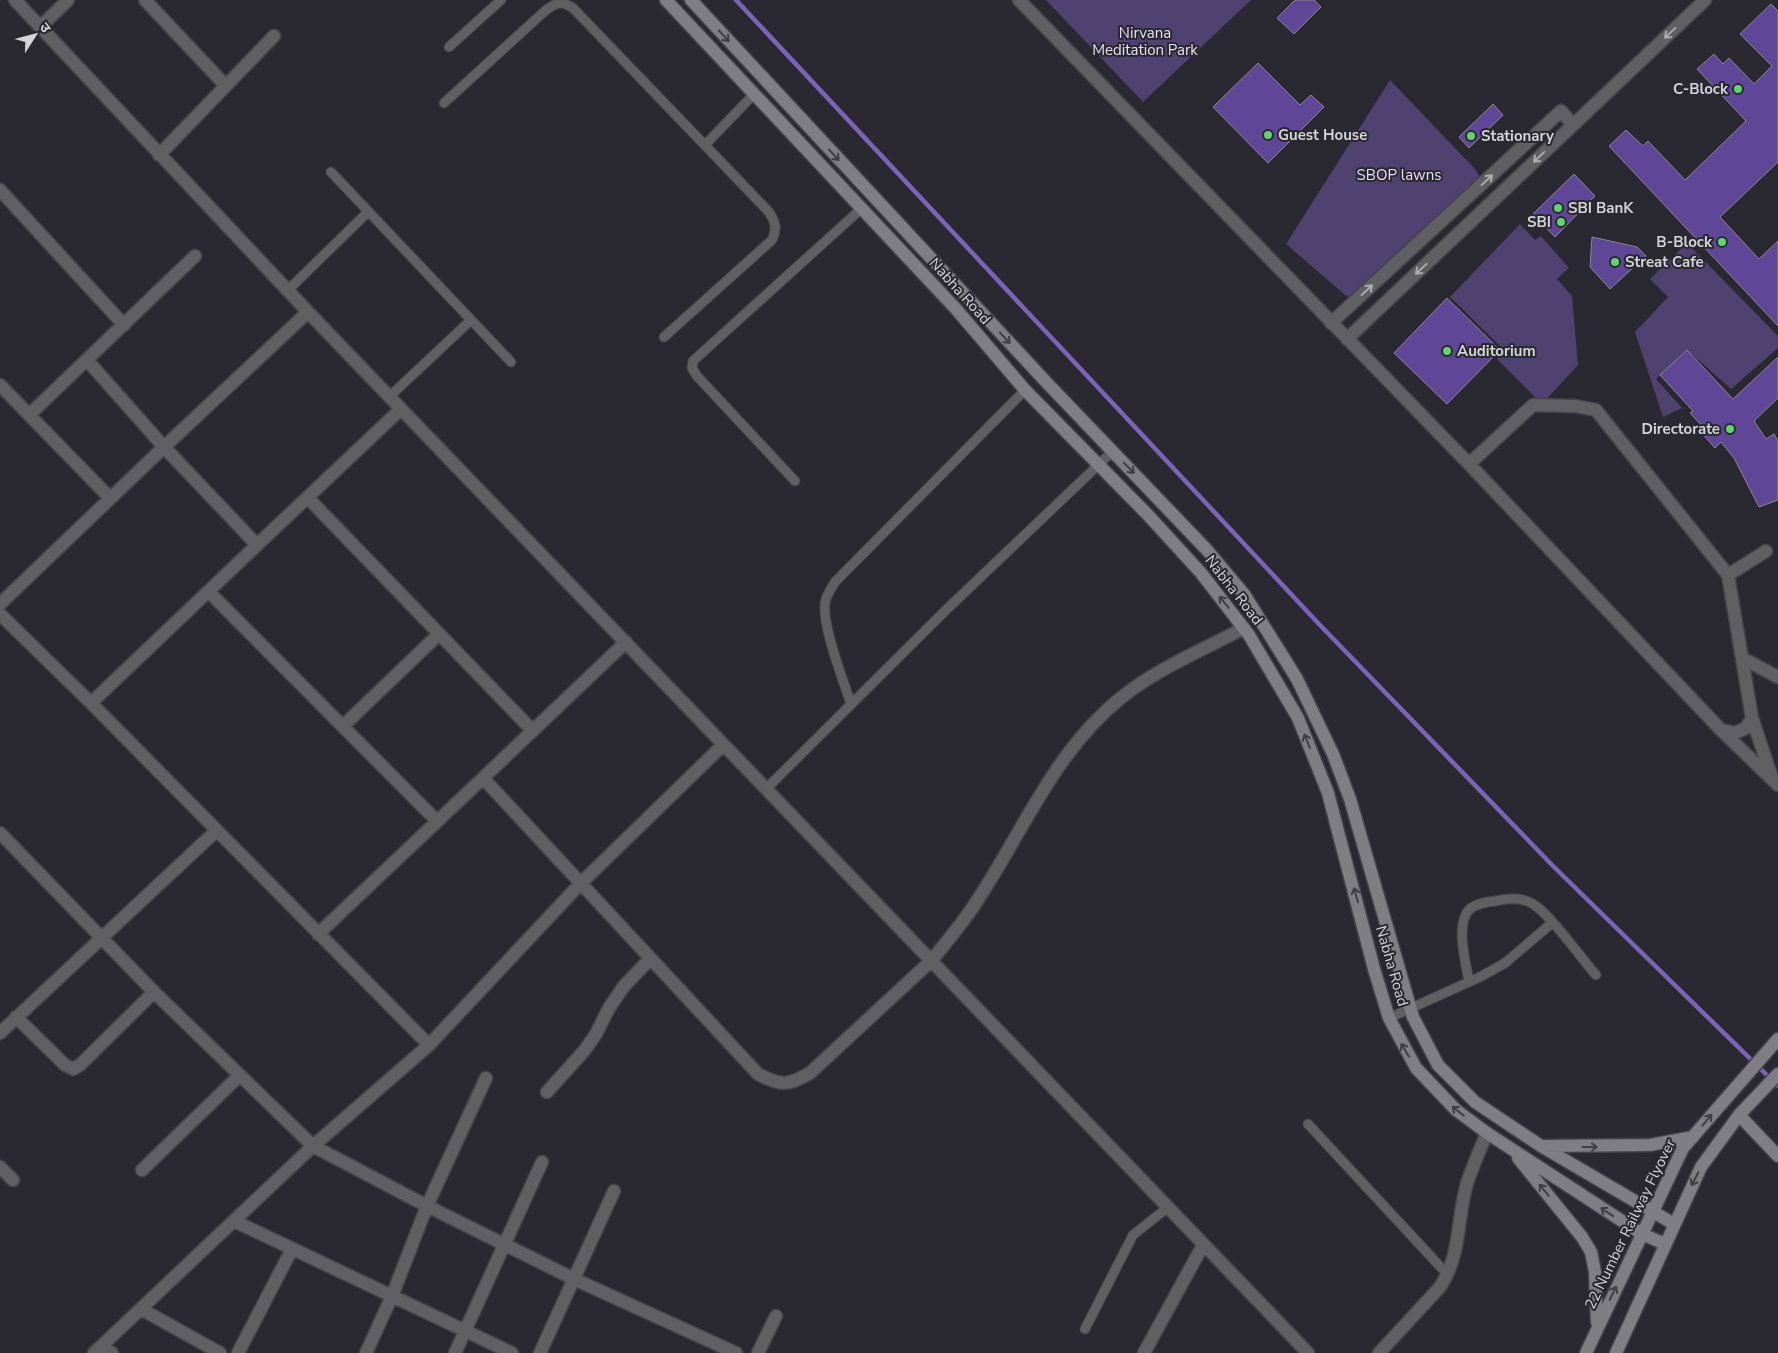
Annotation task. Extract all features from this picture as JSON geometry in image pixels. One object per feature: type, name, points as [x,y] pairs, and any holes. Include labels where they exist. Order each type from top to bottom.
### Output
[{"type":"main road","name":"Nabha Road","points":[[666,0],[956,309],[1025,390],[1100,464],[1201,573],[1244,628],[1298,718],[1328,793],[1374,969],[1389,1018],[1400,1042],[1422,1075],[1456,1110],[1487,1133],[1642,1234],[1665,1244]]},
{"type":"main road","name":"Nabha Road","points":[[691,0],[1207,550],[1244,594],[1298,679],[1326,739],[1350,799],[1410,1008],[1438,1065],[1475,1102],[1541,1146],[1674,1224]]},
{"type":"main road","name":"22 Number Railway Flyover","points":[[1586,1353],[1683,1148],[1778,1039]]},
{"type":"main road","points":[[1616,1353],[1701,1167],[1739,1115],[1774,1078]]},
{"type":"main road","points":[[1739,1115],[1778,1156]]},
{"type":"main road","points":[[1541,1146],[1650,1145],[1693,1137]]},
{"type":"main road","points":[[1511,1149],[1582,1237],[1591,1252],[1597,1293],[1597,1328]]},
{"type":"street","points":[[15,0],[389,397],[723,745],[767,788],[1203,1246],[1308,1353]]},
{"type":"street","points":[[40,27],[68,0]]},
{"type":"street","points":[[145,0],[226,86]]},
{"type":"street","points":[[1019,0],[1469,464],[1720,730],[1775,783]]},
{"type":"street","points":[[1347,339],[1706,0]]},
{"type":"street","points":[[159,155],[274,36]]},
{"type":"street","points":[[1332,323],[1562,111],[1573,125]]},
{"type":"street","points":[[2,195],[124,325]]},
{"type":"street","points":[[29,415],[195,256]]},
{"type":"street","points":[[0,604],[308,312]]},
{"type":"street","points":[[87,360],[164,447],[257,546]]},
{"type":"street","points":[[0,385],[110,498]]},
{"type":"street","points":[[1469,464],[1532,406],[1575,406],[1596,410],[1728,575],[1752,718],[1775,783]]},
{"type":"street","points":[[91,703],[401,409]]},
{"type":"street","points":[[308,498],[533,731]]},
{"type":"street","points":[[1728,575],[1766,551]]},
{"type":"street","points":[[209,592],[437,821]]},
{"type":"street","points":[[0,614],[91,703],[429,1044]]},
{"type":"street","points":[[483,778],[758,1074],[776,1083],[792,1084],[810,1073],[931,961],[973,907],[1039,793],[1087,730],[1121,697],[1156,672],[1244,628]]},
{"type":"street","points":[[343,726],[439,634]]},
{"type":"street","points":[[318,934],[626,642]]},
{"type":"street","points":[[1742,658],[1778,677]]},
{"type":"street","points":[[1720,730],[1735,733],[1746,728],[1752,718]]},
{"type":"street","points":[[97,1350],[314,1146],[429,1044],[580,884],[723,745]]},
{"type":"street","points":[[0,1033],[216,831]]},
{"type":"street","points":[[0,833],[154,992],[314,1146],[427,1206],[574,1279],[736,1353]]},
{"type":"street","points":[[547,1092],[584,1052],[624,986],[650,959]]},
{"type":"street","points":[[16,1017],[65,1065],[73,1069],[80,1065],[154,992]]},
{"type":"street","points":[[142,1170],[240,1076]]},
{"type":"street","points":[[366,1353],[392,1296],[427,1206],[486,1078]]},
{"type":"street","points":[[1379,1353],[1440,1287],[1448,1275],[1455,1258],[1460,1218],[1468,1183],[1487,1133]]},
{"type":"street","points":[[455,1353],[542,1162]]},
{"type":"street","points":[[0,1167],[13,1180]]},
{"type":"street","points":[[540,1353],[614,1191]]},
{"type":"street","points":[[234,1221],[512,1353]]},
{"type":"street","points":[[1144,1353],[1203,1246]]},
{"type":"street","points":[[238,1353],[292,1250]]},
{"type":"street","points":[[140,1309],[220,1353]]},
{"type":"street","points":[[758,1353],[776,1316]]},
{"type":"street","points":[[97,1350],[112,1353]]},
{"type":"lane","points":[[449,47],[501,0]]},
{"type":"lane","points":[[444,103],[546,10],[556,3],[565,2],[574,8],[769,212],[775,222],[776,230],[772,240],[664,337]]},
{"type":"lane","points":[[706,145],[755,93]]},
{"type":"lane","points":[[331,172],[511,362]]},
{"type":"lane","points":[[795,481],[697,376],[692,368],[693,361],[861,209]]},
{"type":"lane","points":[[288,290],[368,212]]},
{"type":"lane","points":[[389,397],[471,320]]},
{"type":"lane","points":[[851,704],[825,615],[825,600],[832,588],[918,497],[1025,390]]},
{"type":"lane","points":[[767,788],[947,609],[1113,451]]},
{"type":"lane","points":[[1469,982],[1462,934],[1464,919],[1469,909],[1479,903],[1510,898],[1521,899],[1533,904],[1552,923],[1596,975]]},
{"type":"lane","points":[[1389,1018],[1469,982],[1505,963],[1552,923]]},
{"type":"lane","points":[[1308,1124],[1448,1275]]},
{"type":"lane","points":[[1085,1329],[1123,1251],[1134,1235],[1167,1208]]},
{"type":"green space","name":"Nirvana Meditation Park","points":[[1046,0],[1251,0],[1143,102]]},
{"type":"green space","name":"SBOP lawns","points":[[1390,80],[1475,169],[1481,179],[1351,300],[1286,244]]},
{"type":"green space","points":[[1520,224],[1535,240],[1541,236],[1569,268],[1557,279],[1572,296],[1578,365],[1542,404],[1497,359],[1505,351],[1450,297]]},
{"type":"green space","points":[[1687,243],[1778,336],[1778,348],[1731,389],[1687,350],[1656,379],[1682,408],[1663,417],[1635,332],[1668,297],[1650,279]]},
{"type":"building","points":[[1295,0],[1314,0],[1321,7],[1294,34],[1277,18]]},
{"type":"building","points":[[1771,4],[1778,11],[1778,162],[1720,217],[1759,259],[1778,241],[1778,326],[1609,146],[1626,130],[1643,146],[1648,141],[1685,180],[1746,121],[1697,69],[1714,54],[1723,64],[1729,58],[1754,84],[1772,66],[1740,34]]},
{"type":"building","name":"Guest House","points":[[1258,63],[1300,105],[1311,95],[1324,107],[1268,163],[1213,107]]},
{"type":"building","points":[[1493,104],[1503,115],[1469,148],[1459,137]]},
{"type":"building","name":"SBI BanK","points":[[1574,174],[1595,196],[1555,237],[1533,214]]},
{"type":"building","name":"Streat Cafe","points":[[1592,237],[1637,247],[1646,256],[1610,289],[1590,267]]},
{"type":"building","name":"Auditorium","points":[[1447,298],[1500,350],[1447,404],[1394,353]]},
{"type":"building","name":"Directorate","points":[[1687,350],[1733,399],[1778,357],[1778,398],[1754,421],[1766,439],[1774,434],[1778,441],[1778,500],[1759,507],[1734,458],[1721,442],[1715,448],[1699,430],[1703,427],[1690,413],[1693,411],[1660,375]]},
{"type":"waterway","points":[[736,0],[1318,623],[1553,866],[1778,1086]]},
{"type":"place","name":"C-Block","points":[[1738,89]]},
{"type":"place","name":"Guest House","points":[[1268,135]]},
{"type":"place","name":"Stationary","points":[[1471,136]]},
{"type":"place","name":"SBI BanK","points":[[1558,208]]},
{"type":"place","name":"SBI","points":[[1561,222]]},
{"type":"place","name":"B-Block","points":[[1722,242]]},
{"type":"place","name":"Streat Cafe","points":[[1615,262]]},
{"type":"place","name":"Auditorium","points":[[1447,351]]},
{"type":"place","name":"Directorate","points":[[1730,429]]}]
